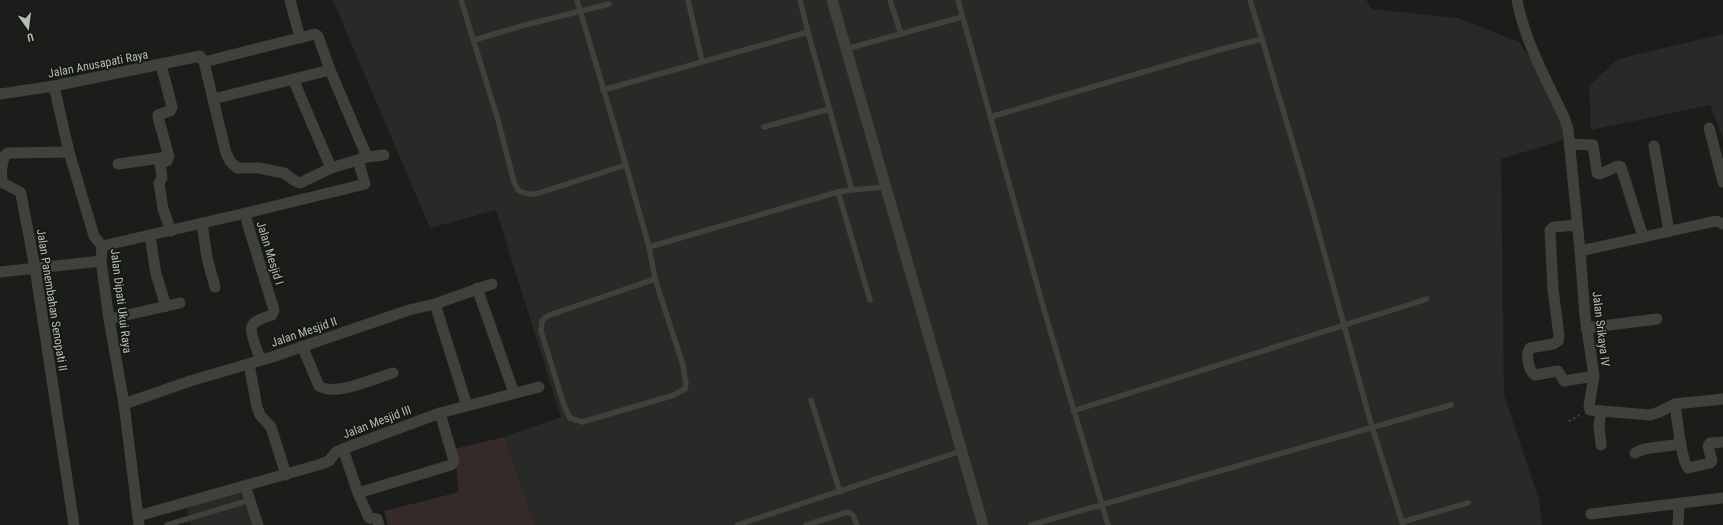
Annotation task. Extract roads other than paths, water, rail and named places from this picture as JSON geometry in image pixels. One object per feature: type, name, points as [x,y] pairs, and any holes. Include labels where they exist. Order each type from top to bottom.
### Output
[{"type":"street","points":[[290,0],[300,38]]},
{"type":"street","points":[[832,0],[983,525]]},
{"type":"street","name":"Jalan Srikaya IV","points":[[1517,0],[1524,29],[1530,45],[1564,117],[1568,129],[1586,328],[1594,376],[1589,406],[1595,410],[1601,445]]},
{"type":"street","name":"Jalan Anusapati Raya","points":[[0,94],[54,86],[161,65],[202,59],[316,34],[330,70]]},
{"type":"street","points":[[202,59],[226,153],[230,161],[237,168],[259,168],[284,173],[300,183],[331,168],[363,158],[384,155]]},
{"type":"street","points":[[161,65],[172,109],[158,115],[158,119],[169,157]]},
{"type":"street","points":[[213,99],[330,70],[363,158],[365,184],[246,214]]},
{"type":"street","points":[[294,79],[331,168]]},
{"type":"street","name":"Jalan Dipati Ukui Raya","points":[[54,86],[69,152],[94,236],[102,246],[101,261],[109,319],[124,404],[138,521]]},
{"type":"street","points":[[1709,128],[1723,182]]},
{"type":"street","points":[[1570,144],[1593,145],[1597,173],[1600,174],[1618,166],[1621,167],[1643,237]]},
{"type":"street","points":[[1654,146],[1669,231]]},
{"type":"street","name":"Jalan Panembahan Senopati II","points":[[69,152],[15,152],[5,155],[3,158],[2,182],[21,193],[35,268],[74,525]]},
{"type":"street","points":[[118,164],[169,157]]},
{"type":"street","points":[[169,157],[167,161],[160,163],[162,178],[159,183],[163,209],[171,231]]},
{"type":"street","name":"Jalan Mesjid I","points":[[102,246],[246,214],[247,222],[274,310],[272,315],[257,321],[252,325],[251,329],[261,360]]},
{"type":"street","points":[[1580,251],[1716,221],[1723,224]]},
{"type":"street","points":[[202,223],[207,258],[215,287]]},
{"type":"street","points":[[1577,225],[1554,227],[1550,230],[1553,288],[1559,336],[1558,341],[1556,343],[1531,347],[1527,352],[1533,375],[1558,371],[1564,382],[1594,376]]},
{"type":"street","points":[[150,236],[156,274],[166,306]]},
{"type":"street","points":[[0,272],[101,261]]},
{"type":"street","name":"Jalan Mesjid II","points":[[124,404],[190,381],[249,364],[409,310],[435,304],[492,284]]},
{"type":"street","points":[[478,288],[514,393]]},
{"type":"street","points":[[109,319],[180,303]]},
{"type":"street","points":[[435,304],[467,406]]},
{"type":"street","points":[[1586,328],[1657,319]]},
{"type":"street","points":[[302,346],[319,386],[324,389],[329,390],[344,388],[393,373]]},
{"type":"street","points":[[249,364],[260,415],[270,427],[286,474]]},
{"type":"street","name":"Jalan Mesjid III","points":[[138,521],[329,461],[333,459],[336,452],[440,413],[538,386]]},
{"type":"street","points":[[1595,410],[1650,415],[1675,404],[1723,400]]},
{"type":"street","points":[[1675,404],[1685,465],[1688,468],[1710,464],[1712,461],[1708,446],[1710,443],[1723,442]]},
{"type":"street","points":[[358,493],[454,463],[440,413]]},
{"type":"street","points":[[1635,453],[1644,449],[1681,444]]},
{"type":"street","points":[[343,449],[358,493],[369,518],[376,519],[379,525]]},
{"type":"street","points":[[246,486],[258,525]]},
{"type":"street","points":[[1591,514],[1723,498]]},
{"type":"street","points":[[1678,525],[1679,504]]},
{"type":"lane","points":[[461,0],[498,120],[514,182],[520,191],[528,194],[536,194],[626,165]]},
{"type":"lane","points":[[577,0],[649,247],[655,279],[683,365],[686,384],[685,389],[671,396],[582,422],[570,418],[564,405],[541,331],[542,321],[547,316],[655,279]]},
{"type":"lane","points":[[688,0],[702,61]]},
{"type":"lane","points":[[800,0],[852,190]]},
{"type":"lane","points":[[890,0],[901,34]]},
{"type":"lane","points":[[958,0],[1073,411],[1108,525]]},
{"type":"lane","points":[[1250,0],[1306,185],[1373,428],[1403,524],[1468,503]]},
{"type":"lane","points":[[474,40],[525,25],[609,4]]},
{"type":"lane","points":[[846,49],[962,17]]},
{"type":"lane","points":[[603,90],[808,32]]},
{"type":"lane","points":[[990,117],[1222,49],[1262,39]]},
{"type":"lane","points":[[764,127],[829,109]]},
{"type":"lane","points":[[649,247],[838,192],[885,186]]},
{"type":"lane","points":[[838,192],[870,300]]},
{"type":"lane","points":[[1073,411],[1428,299]]},
{"type":"lane","points":[[811,400],[840,492]]},
{"type":"lane","points":[[1031,525],[1451,405]]},
{"type":"lane","points":[[737,525],[961,451]]},
{"type":"lane","points":[[167,525],[250,500]]},
{"type":"lane","points":[[806,525],[848,512],[853,515],[857,525]]}]
